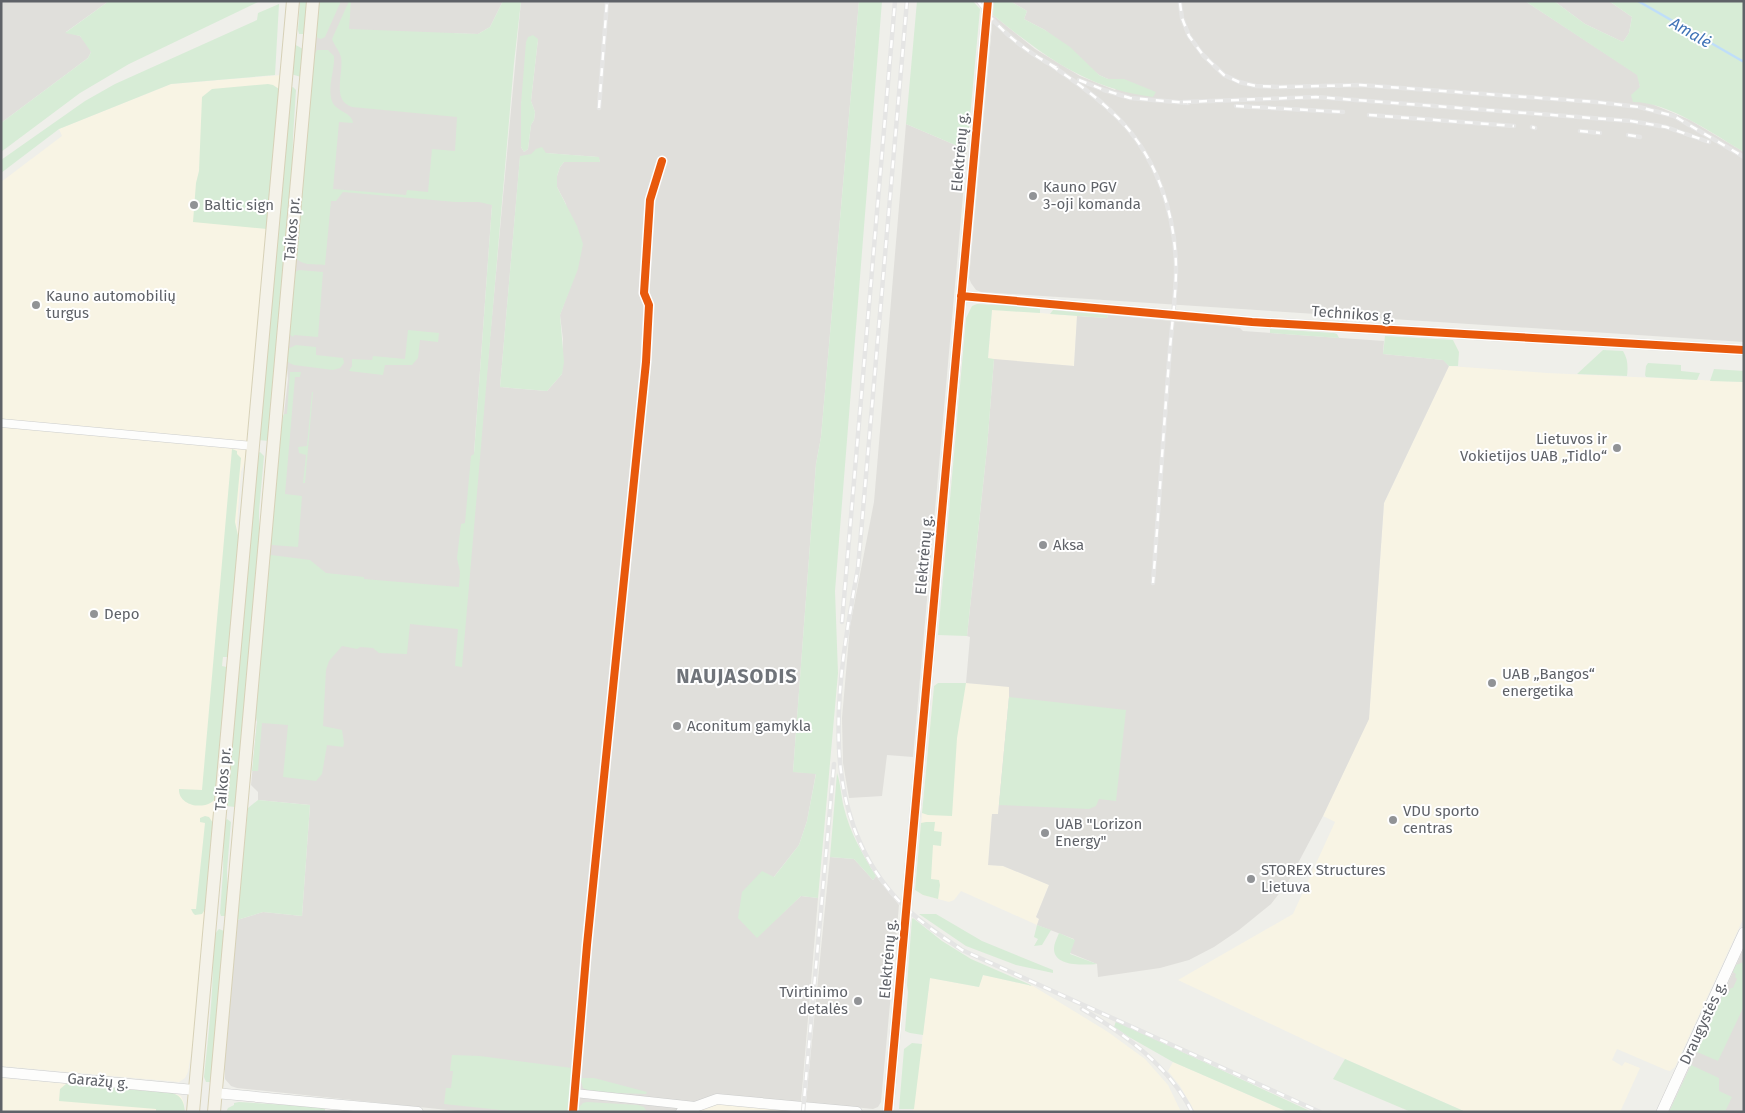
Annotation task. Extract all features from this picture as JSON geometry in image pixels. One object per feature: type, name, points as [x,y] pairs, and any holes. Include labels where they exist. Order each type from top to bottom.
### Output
[{"type":"main road","name":"Taikos pr.","points":[[193,1112],[293,1]]},
{"type":"main road","name":"Taikos pr.","points":[[214,1112],[313,1]]},
{"type":"main road","points":[[290,31],[298,40],[309,43]]},
{"type":"main road","points":[[286,81],[298,83],[305,90]]},
{"type":"main road","points":[[253,446],[261,447],[272,457]]},
{"type":"main road","points":[[220,814],[240,816]]},
{"type":"main road","points":[[211,917],[231,922]]},
{"type":"main road","name":"Draugystės g.","points":[[1662,1112],[1744,933]]},
{"type":"main road","points":[[194,1090],[215,1093]]},
{"type":"street","name":"Elektrėnų g.","points":[[888,1112],[988,1]]},
{"type":"street","points":[[573,1112],[594,871],[646,362],[649,305],[644,293],[650,200],[662,161]]},
{"type":"street","name":"Technikos g.","points":[[962,296],[1252,322],[1744,350]]},
{"type":"street","points":[[1,423],[253,446]]},
{"type":"street","name":"Garažų g.","points":[[1,1072],[194,1090]]},
{"type":"street","points":[[215,1093],[418,1112]]},
{"type":"street","points":[[575,1093],[695,1106]]},
{"type":"street","points":[[681,1112],[717,1099],[857,1112]]},
{"type":"shaded area","points":[[1,1],[109,1],[66,32],[80,36],[90,48],[91,52],[88,58],[1,123]]},
{"type":"shaded area","points":[[318,1],[503,1],[490,27],[478,34],[443,33],[495,109],[492,205],[474,453],[480,447],[521,1],[859,1],[821,437],[816,464],[793,772],[816,773],[807,821],[799,845],[773,878],[757,937],[801,896],[818,898],[801,1102],[717,1095],[676,1112],[467,1112],[237,1088],[231,1086],[225,1079],[225,1070],[223,1070],[237,920],[263,912],[302,916],[310,805],[258,800],[258,792],[251,785],[257,722],[255,711],[279,435],[284,414],[288,379],[286,358]],"holes":[[[538,39],[531,101],[535,112],[531,125],[528,149],[524,152],[521,147],[521,104]],[[545,153],[598,157],[600,162],[564,162],[557,176],[557,187],[566,204],[568,293],[560,315],[563,339],[562,374],[547,391],[500,387],[520,157]]]},
{"type":"shaded area","points":[[1010,1],[1525,1],[1638,75],[1640,87],[1633,102],[1647,102],[1690,120],[1744,152],[1744,342],[981,292],[976,290],[969,278],[993,15],[1035,49],[1080,76],[1115,90],[1124,79],[1108,79],[1099,75],[1045,30],[1024,19],[1027,11]]},
{"type":"shaded area","points":[[1554,1],[1609,1],[1632,17],[1629,33],[1623,42],[1585,24]]},
{"type":"shaded area","points":[[281,75],[246,458],[241,472],[237,524],[239,540],[228,657],[223,657],[222,666],[227,667],[199,1002],[188,1072],[185,1078],[179,1082],[1,1066],[1,182],[62,136],[59,129],[171,84]]},
{"type":"shaded area","points":[[906,124],[967,150],[913,757],[887,755],[882,796],[849,798],[843,763],[842,718],[850,626],[874,502]]},
{"type":"shaded area","points":[[992,309],[1077,316],[1074,366],[988,359]]},
{"type":"shaded area","points":[[1108,315],[1225,326],[1240,328],[1243,331],[1384,341],[1383,354],[1444,360],[1449,366],[1384,503],[1369,719],[1323,816],[1288,882],[1271,904],[1239,930],[1214,947],[1189,960],[1160,968],[1098,977],[1097,964],[1070,953],[1074,939],[1037,925],[1039,919],[1036,917],[1049,885],[1003,866],[988,865],[992,814],[998,814],[1009,687],[966,683],[970,637],[967,636],[987,448],[994,359],[1074,366],[1077,316],[1107,318]]},
{"type":"shaded area","points":[[1449,366],[1547,373],[1744,382],[1744,917],[1675,1067],[1670,1071],[1666,1070],[1617,1049],[1612,1060],[1622,1066],[1625,1062],[1640,1068],[1620,1112],[1466,1112],[1345,1059],[1178,980],[1293,914],[1335,822],[1323,816],[1369,718],[1384,503]]},
{"type":"shaded area","points":[[938,683],[1009,686],[998,814],[992,814],[989,865],[1003,866],[1049,885],[1036,917],[1039,919],[1037,925],[961,891],[954,900],[949,902],[923,895],[915,890],[934,686]]},
{"type":"shaded area","points":[[830,857],[854,859],[873,880],[876,876],[899,905],[881,1102],[878,1107],[873,1109],[806,1102]]},
{"type":"shaded area","points":[[1744,948],[1744,1112],[1669,1112],[1733,972]]},
{"type":"shaded area","points":[[983,975],[1033,986],[1108,1032],[1145,1059],[1168,1085],[1181,1112],[913,1112],[930,978],[979,987]]},
{"type":"shaded area","points":[[1173,1062],[1288,1112],[1195,1112],[1180,1086],[1168,1071]]},
{"type":"shaded area","points":[[1,1078],[172,1093],[181,1096],[185,1112],[1,1112]]},
{"type":"shaded area","points":[[717,1102],[823,1112],[692,1112]]},
{"type":"green space","points":[[109,1],[260,1],[129,64],[80,93],[1,152],[1,123],[88,58],[91,52],[80,36],[65,33]]},
{"type":"green space","points":[[300,1],[308,1],[304,34],[299,34],[298,30]]},
{"type":"green space","points":[[318,1],[341,1],[325,37],[321,39],[315,34]]},
{"type":"green space","points":[[349,1],[351,1],[349,29],[478,34],[490,27],[503,1],[521,1],[514,63],[462,667],[455,666],[458,629],[410,624],[407,654],[379,653],[373,648],[360,647],[357,649],[342,646],[329,661],[326,670],[323,726],[342,730],[344,743],[343,747],[327,745],[322,774],[316,781],[283,777],[288,725],[262,723],[258,771],[252,771],[257,722],[255,711],[267,558],[271,555],[310,560],[326,573],[364,577],[364,579],[459,587],[460,572],[457,558],[461,524],[465,523],[471,456],[474,454],[492,205],[479,202],[455,202],[343,192],[336,201],[331,201],[325,265],[304,263],[297,259],[295,256],[313,57],[317,50],[328,50],[334,56],[330,90],[332,101],[337,108],[350,116],[353,123],[339,122],[333,189],[406,195],[407,190],[428,192],[432,149],[455,151],[457,117],[352,107],[342,99],[340,93],[341,57],[332,39]]},
{"type":"green space","points":[[859,1],[882,1],[835,591],[838,673],[818,898],[801,896],[757,938],[738,918],[742,892],[762,871],[774,877],[799,845],[807,821],[816,774],[793,772],[816,464],[821,437]]},
{"type":"green space","points":[[917,1],[973,1],[980,9],[967,150],[906,124]]},
{"type":"green space","points":[[994,1],[1010,1],[1027,11],[1024,19],[1045,30],[1070,47],[1099,75],[1108,79],[1124,79],[1156,92],[1153,97],[1134,94],[1081,76],[1035,48],[993,15]]},
{"type":"green space","points":[[1525,1],[1554,1],[1585,24],[1623,42],[1629,33],[1632,17],[1609,1],[1744,1],[1744,152],[1676,113],[1647,103],[1633,102],[1631,95],[1640,87],[1637,75]]},
{"type":"green space","points":[[279,4],[275,75],[171,84],[59,129],[1,173],[1,160],[85,101],[115,84],[257,20],[258,13]]},
{"type":"green space","points":[[533,35],[538,39],[531,101],[535,112],[531,125],[528,149],[524,152],[521,147],[521,104],[526,42],[528,37]]},
{"type":"green space","points":[[294,44],[303,49],[301,77],[291,74]]},
{"type":"green space","points":[[268,84],[279,89],[267,229],[193,222],[196,183],[199,171],[202,97],[212,89]]},
{"type":"green space","points":[[293,87],[296,90],[292,179],[269,441],[258,440],[291,88]]},
{"type":"green space","points":[[542,147],[546,153],[599,157],[600,162],[564,162],[557,176],[557,187],[577,226],[583,244],[578,269],[560,315],[564,362],[562,374],[547,391],[500,387],[520,156],[531,154],[536,149]]},
{"type":"green space","points":[[299,270],[323,272],[318,337],[294,335],[293,337],[288,333],[295,272]]},
{"type":"green space","points":[[977,304],[1036,307],[1040,309],[1040,313],[992,310],[988,358],[994,359],[987,448],[967,636],[938,635],[966,318],[972,306]]},
{"type":"green space","points":[[1053,310],[1108,315],[1107,318],[1050,314]]},
{"type":"green space","points":[[1270,329],[1334,333],[1339,338],[1270,333]]},
{"type":"green space","points":[[408,330],[439,333],[438,342],[420,340],[418,358],[412,365],[385,365],[383,375],[349,371],[352,366],[352,359],[372,360],[373,356],[405,359]]},
{"type":"green space","points":[[1385,336],[1453,340],[1459,352],[1458,366],[1449,366],[1443,360],[1383,354]]},
{"type":"green space","points":[[296,345],[316,347],[316,355],[343,358],[344,363],[340,368],[333,370],[294,365],[289,363],[286,358],[288,349]]},
{"type":"green space","points":[[1603,350],[1623,351],[1627,363],[1627,376],[1577,374]]},
{"type":"green space","points":[[1648,363],[1681,365],[1681,371],[1700,373],[1697,380],[1646,377],[1646,366]]},
{"type":"green space","points":[[1714,369],[1744,371],[1744,382],[1710,381]]},
{"type":"green space","points":[[290,372],[301,372],[300,377],[295,377],[285,494],[302,496],[298,547],[272,545],[269,543],[279,435],[284,414],[287,414]]},
{"type":"green space","points":[[312,392],[305,483],[303,483],[306,455],[299,453],[298,447],[307,446]]},
{"type":"green space","points":[[232,449],[237,451],[241,458],[235,522],[239,540],[228,657],[223,657],[222,666],[227,667],[215,799],[211,803],[199,806],[188,803],[183,799],[179,789],[202,790]]},
{"type":"green space","points":[[260,452],[264,456],[259,511],[259,554],[235,807],[226,806],[257,454]]},
{"type":"green space","points":[[938,683],[966,683],[957,738],[952,816],[922,813],[934,686]]},
{"type":"green space","points":[[1009,697],[1126,710],[1116,801],[1099,799],[1096,806],[1089,809],[999,805]]},
{"type":"green space","points":[[837,773],[843,804],[850,826],[857,844],[876,876],[873,880],[854,859],[830,857]]},
{"type":"green space","points":[[258,800],[310,805],[302,916],[263,912],[237,920],[248,808]]},
{"type":"green space","points":[[209,817],[213,823],[206,908],[202,914],[195,915],[191,909],[196,909],[205,823],[200,822],[200,818]]},
{"type":"green space","points":[[227,819],[231,822],[227,870],[228,906],[225,916],[221,916],[224,822]]},
{"type":"green space","points":[[935,822],[934,831],[942,832],[941,846],[933,845],[931,879],[939,880],[938,899],[923,895],[915,890],[921,823]]},
{"type":"green space","points":[[919,914],[936,914],[982,941],[1053,970],[1053,973],[1016,965],[966,946]]},
{"type":"green space","points":[[913,918],[942,941],[971,959],[1033,986],[983,975],[979,987],[930,978],[923,1035],[905,1031]]},
{"type":"green space","points":[[1037,925],[1051,930],[1042,945],[1034,946],[1038,939],[1034,937]]},
{"type":"green space","points":[[219,929],[224,931],[225,934],[211,1082],[206,1082],[204,1077],[213,973],[213,942]]},
{"type":"green space","points":[[1059,933],[1075,940],[1070,954],[1097,964],[1071,964],[1059,959],[1055,955],[1054,949]]},
{"type":"green space","points":[[1744,962],[1744,1006],[1718,1061],[1697,1052],[1724,992],[1728,994],[1731,988],[1733,988],[1737,979],[1735,977],[1736,974],[1733,972],[1736,965]]},
{"type":"green space","points":[[1116,1021],[1312,1112],[1288,1112],[1173,1062],[1114,1027]]},
{"type":"green space","points":[[912,1043],[922,1044],[914,1109],[899,1109],[904,1049]]},
{"type":"green space","points":[[452,1055],[480,1056],[572,1068],[568,1110],[566,1112],[519,1112],[444,1104],[446,1088],[451,1088],[453,1071],[450,1071]]},
{"type":"green space","points":[[1345,1059],[1466,1112],[1411,1112],[1333,1079]]},
{"type":"green space","points":[[1691,1065],[1719,1078],[1719,1091],[1732,1097],[1725,1112],[1669,1112]]},
{"type":"green space","points":[[580,1078],[594,1078],[647,1092],[646,1094],[590,1092],[583,1088]]},
{"type":"green space","points":[[66,1084],[172,1093],[182,1100],[185,1112],[156,1112],[156,1109],[59,1101],[60,1089]]},
{"type":"green space","points":[[587,1102],[638,1105],[644,1107],[647,1112],[578,1112],[578,1108]]},
{"type":"green space","points":[[234,1103],[321,1107],[325,1109],[325,1112],[226,1112]]},
{"type":"waterway","name":"Amalė","points":[[1638,1],[1744,62]]},
{"type":"railway","points":[[599,108],[607,1]]},
{"type":"railway","points":[[842,622],[895,1]]},
{"type":"railway","points":[[907,1],[858,568],[843,657],[839,703],[839,748],[844,792],[856,834],[877,873],[907,909],[927,926],[962,950],[1320,1112]]},
{"type":"railway","points":[[978,1],[994,21],[1013,39],[1034,55],[1057,68]]},
{"type":"railway","points":[[1180,3],[1182,18],[1189,36],[1203,55],[1224,75],[1239,82],[1256,86],[1280,87],[1360,85],[1596,102],[1639,107],[1674,116],[1744,157]]},
{"type":"railway","points":[[1051,65],[1101,102],[1130,131],[1142,148],[1161,185],[1172,226],[1176,267],[1175,290],[1153,583]]},
{"type":"railway","points":[[1079,80],[1130,98],[1188,103]]},
{"type":"railway","points":[[1183,102],[1316,97],[1631,121],[1666,127],[1709,142]]},
{"type":"railway","points":[[1236,106],[1343,112]]},
{"type":"railway","points":[[1369,115],[1514,126]]},
{"type":"railway","points":[[1580,131],[1600,133]]},
{"type":"railway","points":[[1628,135],[1640,137]]},
{"type":"railway","points":[[803,1112],[834,764]]},
{"type":"railway","points":[[1082,1009],[1130,1040],[1145,1053],[1171,1080],[1192,1112]]},
{"type":"cycle path","points":[[888,1112],[988,1]]},
{"type":"cycle path","points":[[573,1112],[587,945],[646,362],[649,305],[644,293],[650,200],[662,161]]},
{"type":"cycle path","points":[[961,296],[1252,322],[1744,350]]},
{"type":"place","name":"Kauno PGV 3-oji komanda","points":[[1033,196]]},
{"type":"place","name":"Baltic sign","points":[[194,205]]},
{"type":"place","name":"Kauno automobilių turgus","points":[[36,305]]},
{"type":"place","name":"Lietuvos ir Vokietijos UAB „Tidlo“","points":[[1617,448]]},
{"type":"place","name":"Aksa","points":[[1043,545]]},
{"type":"place","name":"Depo","points":[[94,614]]},
{"type":"place","name":"UAB „Bangos“ energetika","points":[[1492,683]]},
{"type":"place","name":"Aconitum gamykla","points":[[677,726]]},
{"type":"place","name":"VDU sporto centras","points":[[1393,820]]},
{"type":"place","name":"UAB \"Lorizon Energy\"","points":[[1045,833]]},
{"type":"place","name":"STOREX Structures Lietuva","points":[[1251,879]]},
{"type":"place","name":"Tvirtinimo detalės","points":[[858,1001]]},
{"type":"district","name":"NAUJASODIS","points":[[737,676]]}]
